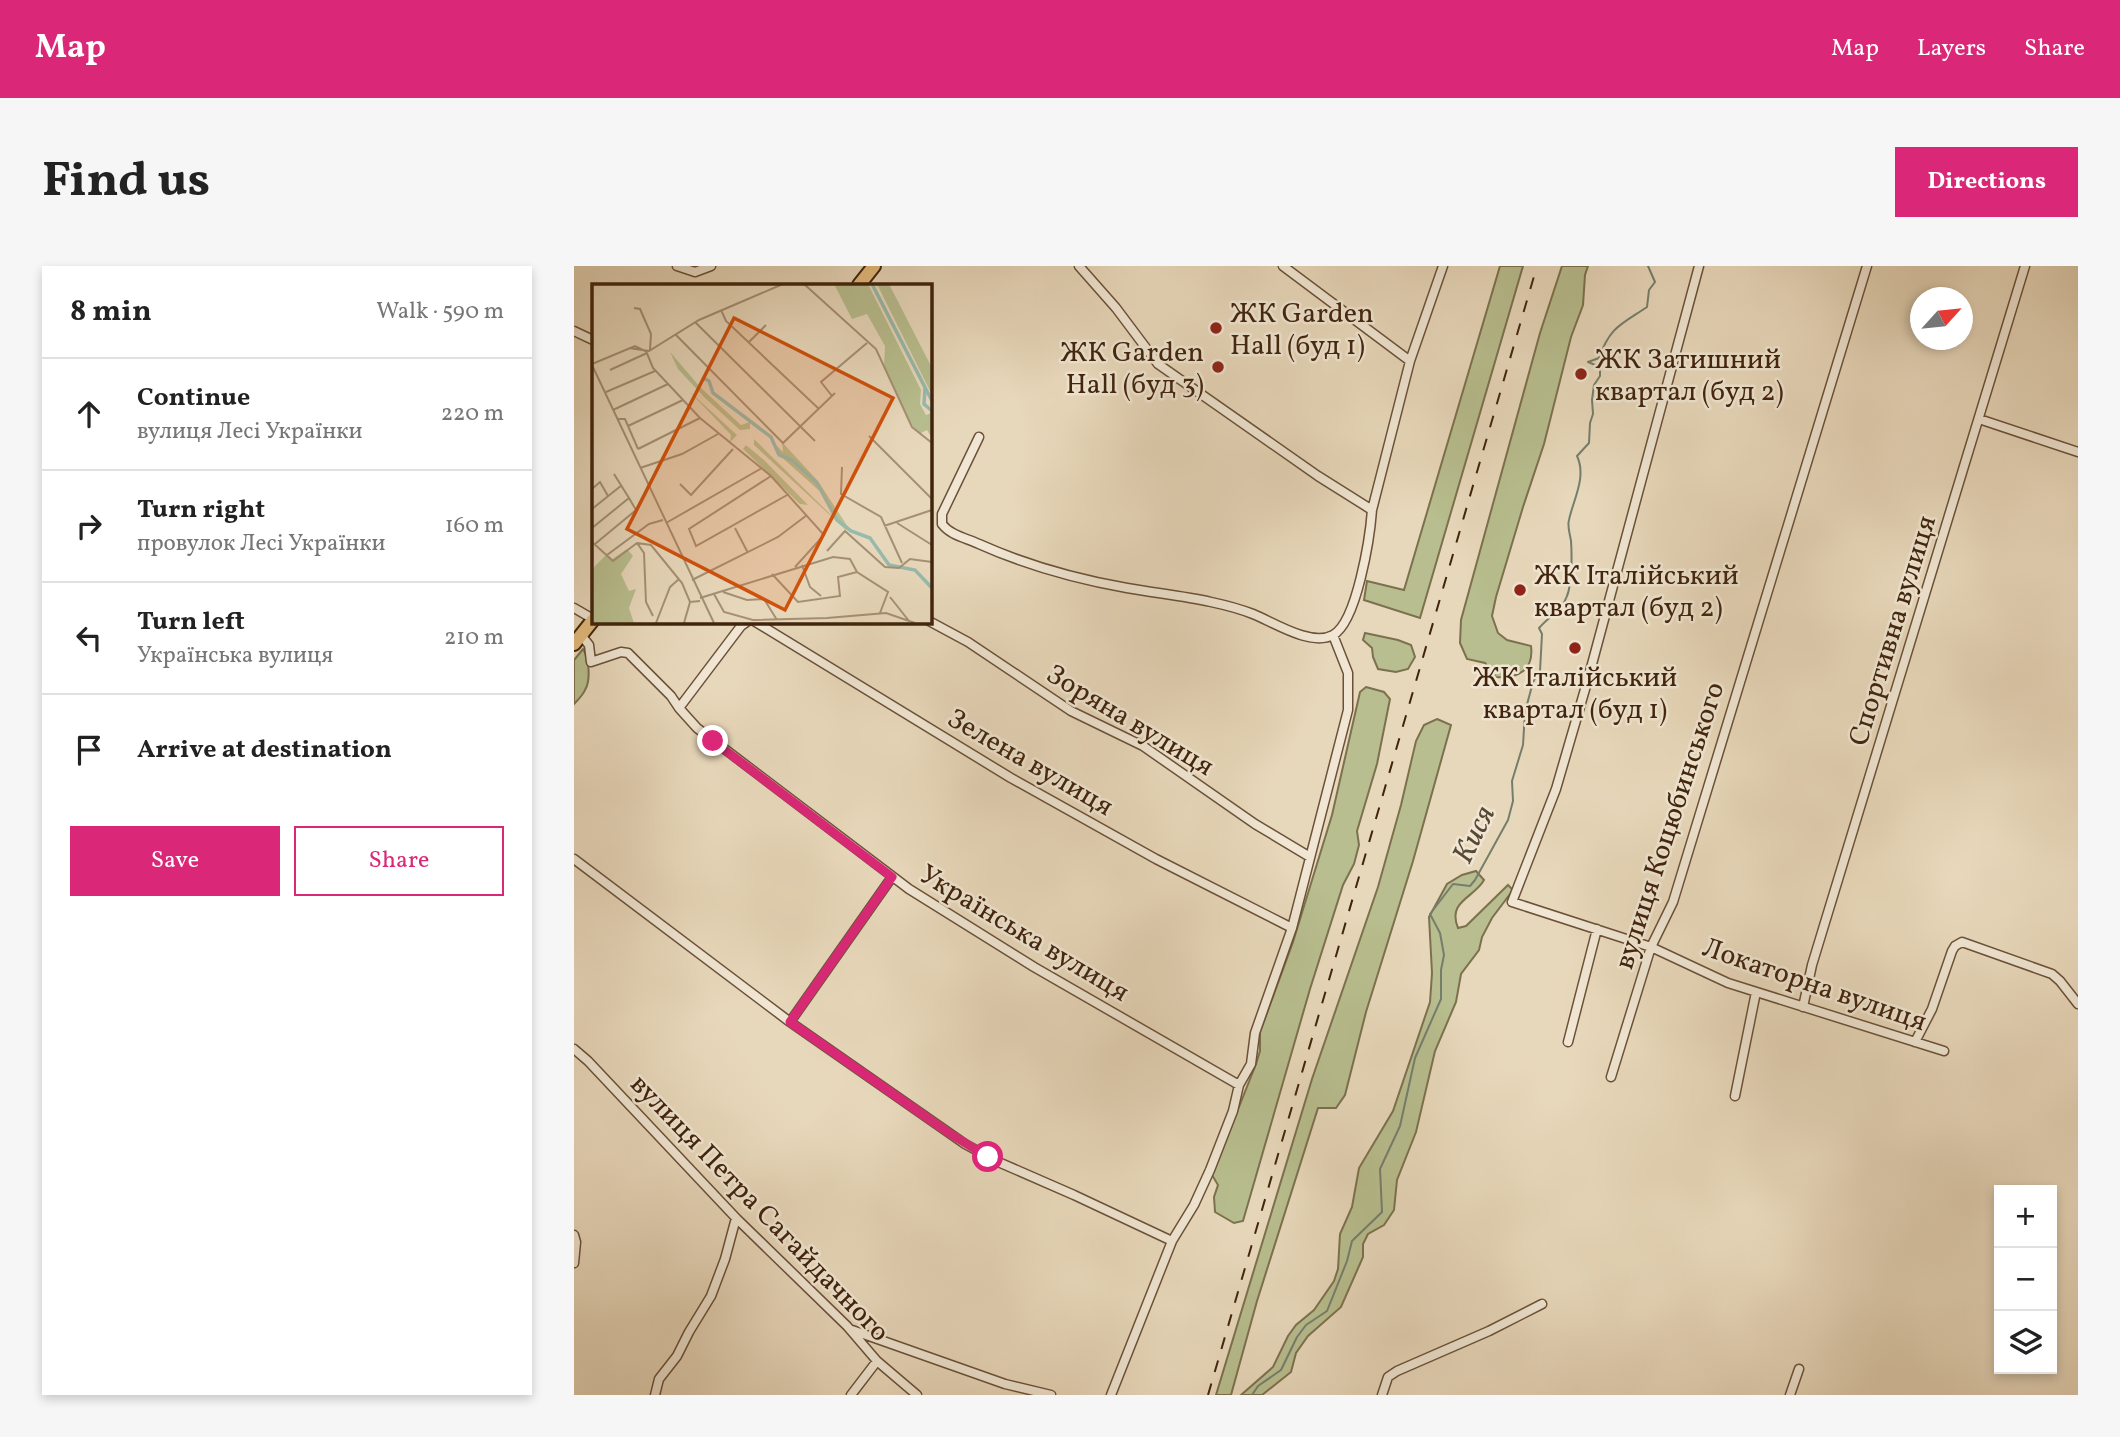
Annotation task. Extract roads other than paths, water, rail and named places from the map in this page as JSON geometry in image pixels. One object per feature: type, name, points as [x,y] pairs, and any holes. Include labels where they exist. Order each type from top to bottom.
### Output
[{"type":"main road","points":[[860,284],[874,266]]},
{"type":"main road","points":[[578,640],[592,621]]},
{"type":"street","points":[[677,266],[698,272],[711,266]]},
{"type":"street","points":[[1079,266],[1116,308],[1158,364],[1318,476],[1372,510]]},
{"type":"street","points":[[1283,266],[1410,361]]},
{"type":"street","points":[[979,437],[942,513],[942,524],[949,531],[1003,555],[1071,576],[1214,603],[1252,614],[1309,637],[1321,639],[1333,635],[1344,625],[1358,586],[1370,534],[1372,510],[1410,361],[1443,266]]},
{"type":"street","name":"Локаторна вулиця","points":[[1699,266],[1588,680],[1556,789],[1512,902],[1651,947],[1728,983],[1944,1051]]},
{"type":"street","name":"вулиця Коцюбинського","points":[[1611,1077],[1651,947],[1672,902],[1867,266]]},
{"type":"street","name":"Спортивна вулиця","points":[[1803,1007],[1812,965],[2025,266]]},
{"type":"street","points":[[574,331],[592,340]]},
{"type":"street","points":[[1979,419],[2078,452]]},
{"type":"street","points":[[574,608],[592,619]]},
{"type":"street","name":"Зоряна вулиця","points":[[931,622],[968,642],[1071,711],[1143,746],[1255,824],[1310,857]]},
{"type":"street","points":[[679,708],[746,623]]},
{"type":"street","name":"Зелена вулиця","points":[[757,623],[1011,778],[1167,865],[1292,928]]},
{"type":"street","points":[[1111,1395],[1171,1241],[1194,1205],[1233,1111],[1239,1085],[1251,1064],[1255,1033],[1292,928],[1349,705],[1348,673],[1333,635]]},
{"type":"street","name":"Українська вулиця","points":[[578,640],[589,645],[591,662],[621,652],[628,653],[671,696],[702,733],[892,877],[1034,967],[1239,1085]]},
{"type":"street","points":[[574,859],[790,1022],[973,1148],[1171,1241]]},
{"type":"street","points":[[790,1022],[892,877]]},
{"type":"street","points":[[1568,1042],[1597,929]]},
{"type":"street","points":[[1915,1042],[1922,1033],[1932,1009],[1954,948],[1962,942],[2052,974],[2078,1004]]},
{"type":"street","points":[[1735,1096],[1756,992]]},
{"type":"street","name":"вулиця Петра Сагайдачного","points":[[574,1049],[736,1218],[847,1326],[877,1361],[917,1395]]},
{"type":"street","points":[[655,1395],[659,1379],[674,1361],[710,1296],[725,1259],[736,1218]]},
{"type":"street","points":[[574,1235],[574,1263]]},
{"type":"street","points":[[1382,1395],[1388,1377],[1397,1371],[1489,1331],[1542,1304]]},
{"type":"street","points":[[847,1326],[1005,1384],[1048,1394]]},
{"type":"street","points":[[851,1395],[877,1361]]},
{"type":"street","points":[[1790,1395],[1799,1368]]},
{"type":"waterway","name":"Кися","points":[[1252,1395],[1258,1386],[1281,1370],[1306,1325],[1327,1311],[1352,1241],[1382,1212],[1380,1169],[1400,1126],[1415,1058],[1441,999],[1444,955],[1440,933],[1430,914],[1453,884],[1470,886],[1475,880],[1508,820],[1513,801],[1512,781],[1523,745],[1525,712],[1533,682],[1540,671],[1542,634],[1539,628],[1562,606],[1570,584],[1572,553],[1568,525],[1580,480],[1577,456],[1589,443],[1594,385],[1600,376],[1600,367],[1588,362],[1599,358],[1607,339],[1617,328],[1647,307],[1649,290],[1655,282],[1648,266]]},
{"type":"railway","points":[[1208,1395],[1537,266]]},
{"type":"place","name":"ЖК Garden Hall (буд 1)","points":[[1216,328]]},
{"type":"place","name":"ЖК Garden Hall (буд 3)","points":[[1218,367]]},
{"type":"place","name":"ЖК Затишний квартал (буд 2)","points":[[1581,374]]},
{"type":"place","name":"ЖК Італійський квартал (буд 2)","points":[[1520,590]]},
{"type":"place","name":"ЖК Італійський квартал (буд 1)","points":[[1575,648]]}]
